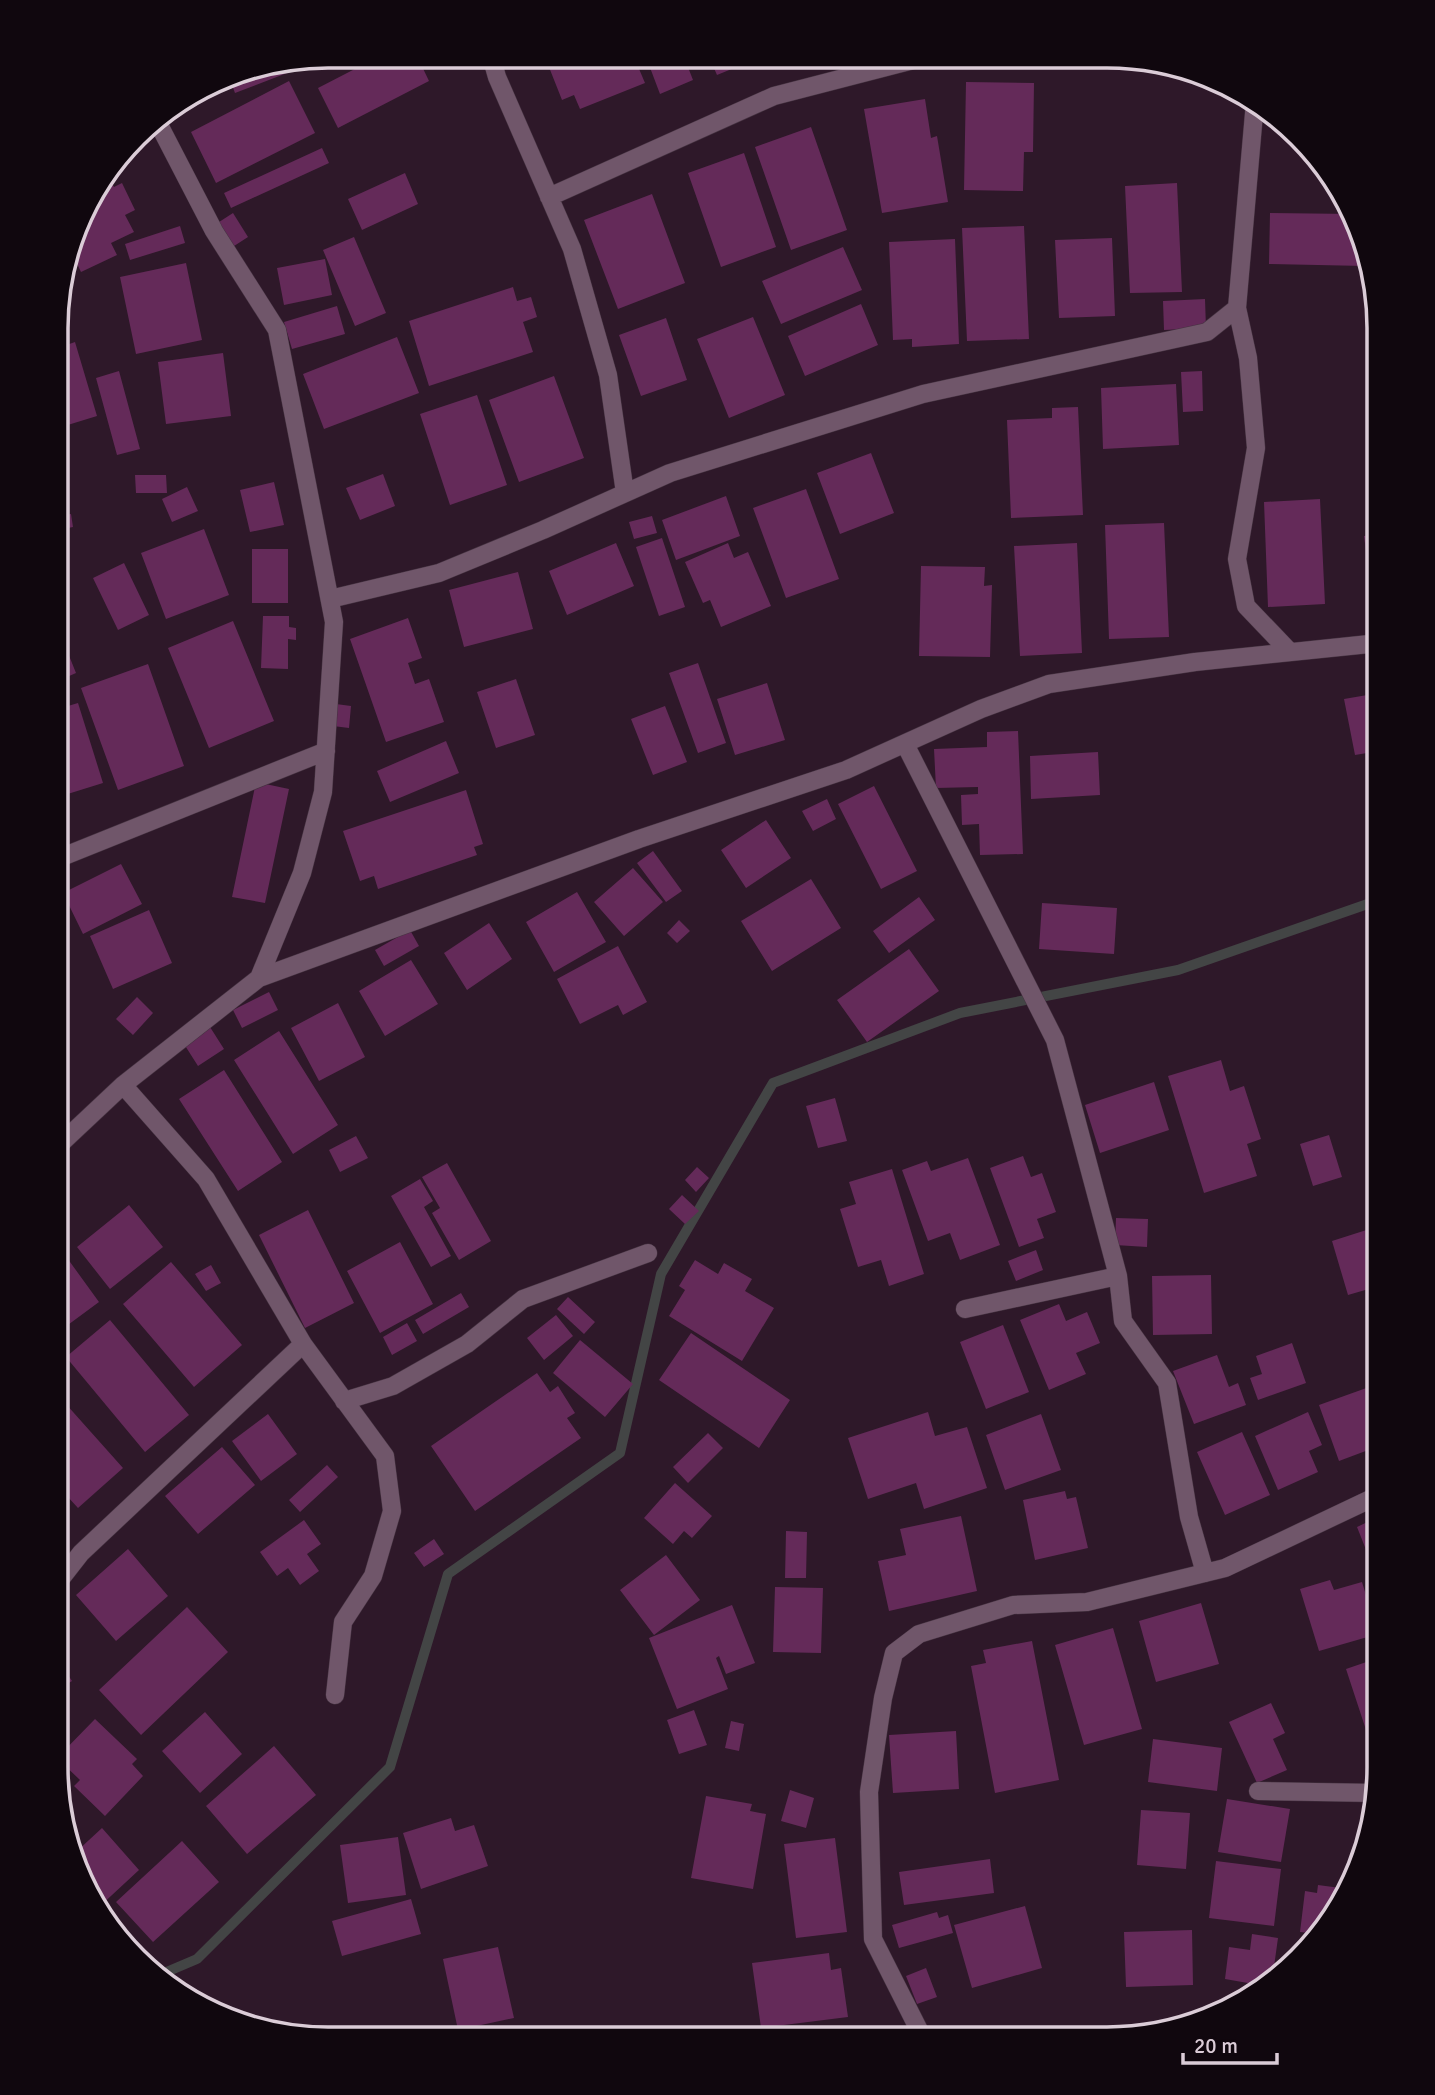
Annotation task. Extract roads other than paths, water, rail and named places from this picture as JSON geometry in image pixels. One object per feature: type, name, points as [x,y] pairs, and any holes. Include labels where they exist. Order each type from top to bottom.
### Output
[{"type":"street","points":[[494,68],[572,249],[608,375],[625,493]]},
{"type":"street","points":[[549,197],[774,96],[882,68]]},
{"type":"street","points":[[1254,114],[1237,308],[1248,358],[1256,449],[1237,559],[1246,606],[1290,652]]},
{"type":"street","points":[[161,129],[214,231],[277,330],[334,622],[323,792],[302,873],[259,978]]},
{"type":"street","points":[[330,598],[439,573],[670,473],[923,394],[1207,332],[1237,308]]},
{"type":"street","points":[[68,1137],[124,1085],[259,978],[639,839],[846,770],[981,709],[1049,684],[1195,662],[1367,644]]},
{"type":"street","points":[[905,744],[1055,1041],[1118,1276],[1123,1321],[1167,1382],[1189,1517],[1205,1573]]},
{"type":"street","points":[[68,855],[326,751]]},
{"type":"street","points":[[124,1085],[206,1179],[303,1344],[385,1456],[392,1511],[373,1576],[343,1622],[335,1695]]},
{"type":"street","points":[[344,1401],[393,1386],[467,1345],[523,1299],[648,1253]]},
{"type":"street","points":[[965,1309],[1118,1276]]},
{"type":"street","points":[[68,1570],[81,1553],[303,1344]]},
{"type":"street","points":[[917,2027],[873,1939],[869,1791],[883,1698],[894,1653],[919,1634],[1013,1605],[1087,1602],[1225,1568],[1367,1500]]},
{"type":"street","points":[[1258,1791],[1365,1793]]},
{"type":"waterway","points":[[168,1971],[197,1959],[390,1767],[448,1574],[620,1453],[661,1274],[773,1083],[960,1013],[1178,970],[1367,904]]}]
